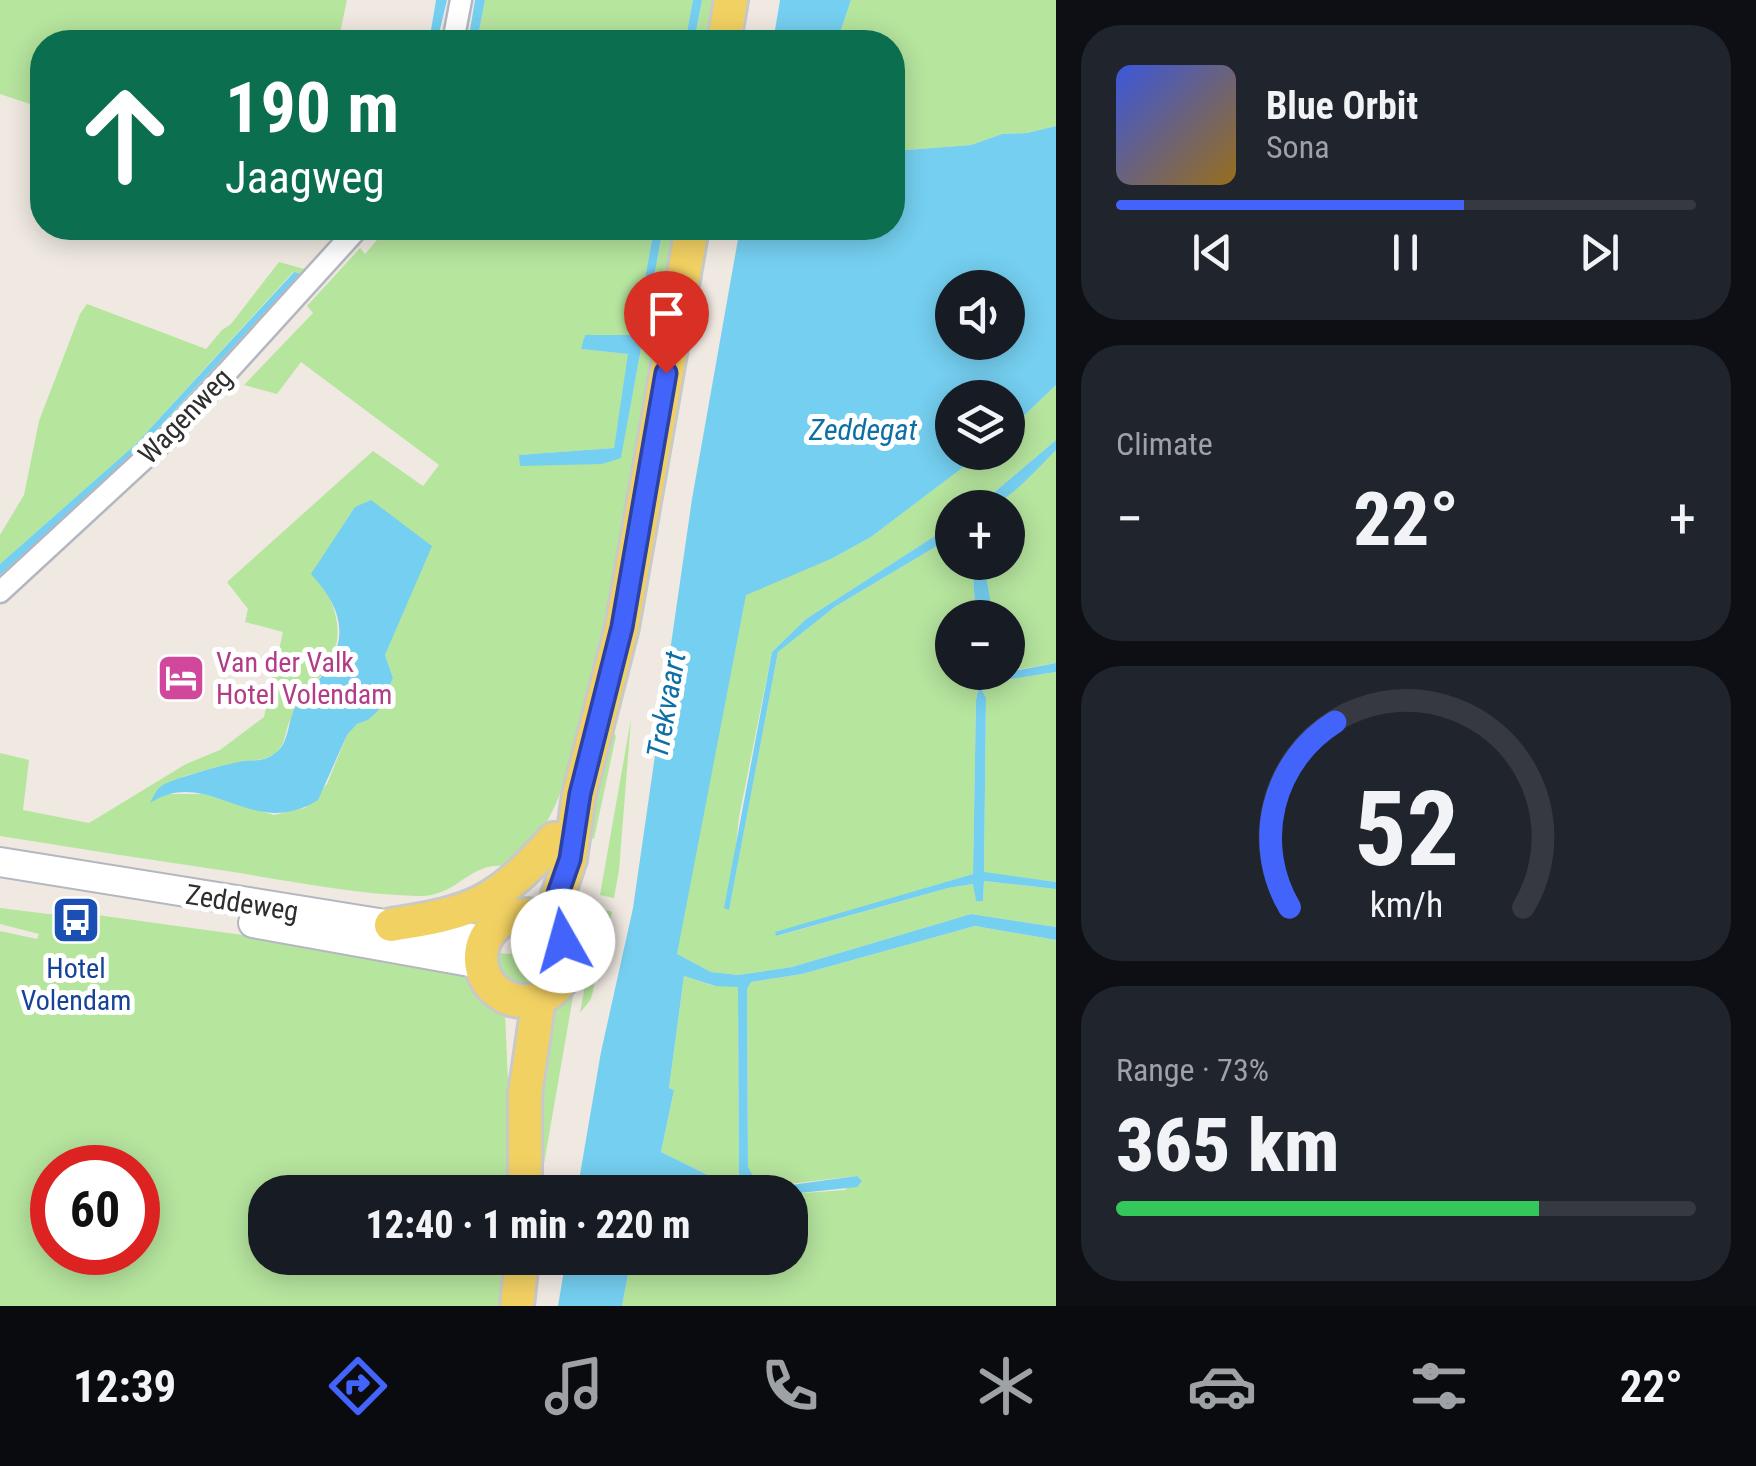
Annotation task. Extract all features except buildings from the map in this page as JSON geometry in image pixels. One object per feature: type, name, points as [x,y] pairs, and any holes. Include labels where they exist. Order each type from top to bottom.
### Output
[{"type":"main road","points":[[726,30],[732,0]]},
{"type":"main road","points":[[537,918],[570,859],[580,794],[618,642],[690,240]]},
{"type":"main road","points":[[537,918],[538,886],[554,839],[580,794]]},
{"type":"main road","points":[[391,925],[436,918],[480,904],[518,879],[554,839]]},
{"type":"main road","name":"Zeddeweg","points":[[0,862],[391,925],[482,952]]},
{"type":"main road","name":"Zeddeweg","points":[[0,879],[482,952]]},
{"type":"main road","points":[[506,918],[537,918],[563,941],[566,961],[560,980],[525,998],[495,990],[487,982],[482,952],[506,918]]},
{"type":"main road","points":[[525,998],[525,1175]]},
{"type":"main road","points":[[517,1306],[520,1275]]},
{"type":"street","points":[[455,30],[461,0]]},
{"type":"street","name":"Wagenweg","points":[[0,592],[168,436],[347,240]]},
{"type":"green space","points":[[0,0],[347,0],[341,30],[30,30],[30,104],[0,94]]},
{"type":"green space","points":[[485,0],[693,0],[687,30],[479,30]]},
{"type":"green space","points":[[702,0],[719,0],[714,30],[696,30]]},
{"type":"green space","points":[[851,0],[1056,0],[1056,126],[1002,134],[971,145],[905,150],[905,30],[841,30]]},
{"type":"green space","points":[[377,240],[652,240],[636,329],[630,335],[585,335],[582,349],[629,354],[614,448],[520,455],[621,457],[661,240],[677,240],[617,570],[561,792],[541,832],[515,868],[486,868],[444,891],[417,896],[370,893],[0,836],[0,753],[29,760],[23,810],[89,823],[186,764],[220,750],[264,717],[283,632],[245,622],[248,609],[227,582],[373,451],[423,486],[439,465],[301,362],[277,394],[244,385],[313,313],[307,306],[360,248],[365,254]],"holes":[[[327,592],[406,605],[385,655],[393,678],[378,711],[347,735],[327,784],[305,808],[274,815],[203,794],[163,794],[184,776],[263,759],[280,748],[292,717],[324,672],[336,645],[335,612]]]},
{"type":"green space","points":[[279,262],[308,270],[209,386],[0,586],[0,575],[130,459],[300,275],[293,272],[136,444],[0,564],[0,535],[24,495],[39,421],[87,304],[206,349],[231,324]]},
{"type":"green space","points":[[1056,385],[1056,440],[1025,466],[1025,415]]},
{"type":"green space","points":[[1056,450],[1056,663],[1025,668],[1025,600],[990,600],[987,580],[1025,580],[1025,490],[1009,490]]},
{"type":"green space","points":[[960,470],[1021,470],[997,490],[935,490],[935,536],[806,619],[772,652],[739,817],[729,909],[778,652],[836,606],[935,547],[935,580],[973,580],[975,600],[935,600],[935,690],[978,690],[973,874],[775,933],[777,936],[974,884],[976,901],[983,901],[984,881],[1056,889],[1056,927],[971,914],[792,967],[738,975],[711,972],[676,954],[746,594],[831,559],[871,537]]},
{"type":"green space","points":[[1056,672],[1056,882],[984,873],[986,698],[982,690],[1025,690],[1025,677]]},
{"type":"green space","points":[[631,719],[619,870],[614,898],[600,895]]},
{"type":"green space","points":[[614,733],[616,736],[594,839],[582,835]]},
{"type":"green space","points":[[565,902],[588,905],[581,948],[575,948],[564,922]]},
{"type":"green space","points":[[0,908],[97,915],[250,936],[413,968],[460,964],[476,973],[484,987],[500,1001],[505,1014],[512,1175],[248,1175],[248,1275],[507,1275],[504,1306],[0,1306],[0,931],[37,939],[39,934],[0,924]]},
{"type":"green space","points":[[599,908],[612,912],[591,999],[580,1013]]},
{"type":"green space","points":[[975,926],[1056,940],[1056,1306],[622,1306],[628,1275],[808,1275],[808,1193],[845,1190],[857,1176],[808,1182],[808,1175],[750,1175],[747,988],[751,982],[802,974]]},
{"type":"green space","points":[[520,930],[543,937],[552,953],[549,972],[532,983],[508,979],[499,964],[498,953],[521,955],[513,932]]},
{"type":"green space","points":[[684,976],[714,986],[738,986],[739,1175],[708,1175],[661,1152],[674,1090],[669,1088]]},
{"type":"green space","points":[[565,990],[574,991],[542,1175],[536,1174],[535,1089],[549,1003]]},
{"type":"water","points":[[436,0],[447,0],[440,30],[431,30]]},
{"type":"water","points":[[475,0],[485,0],[479,30],[470,30]]},
{"type":"water","points":[[693,0],[702,0],[696,30],[687,30]]},
{"type":"water","points":[[780,0],[851,0],[841,30],[775,30]]},
{"type":"water","points":[[1056,126],[1056,385],[1025,415],[1025,380],[935,380],[935,470],[960,470],[871,537],[831,559],[746,595],[677,954],[711,972],[738,975],[792,967],[971,914],[1056,927],[1056,940],[975,926],[802,974],[751,982],[747,989],[748,1167],[752,1175],[739,1175],[738,987],[715,986],[684,976],[669,1088],[674,1090],[661,1152],[708,1175],[580,1175],[601,1052],[633,908],[692,499],[738,240],[905,240],[905,150],[971,145],[1002,134]]},
{"type":"water","points":[[652,240],[661,240],[621,458],[602,464],[520,466],[519,455],[614,448],[628,354],[581,349],[585,335],[630,335],[636,329]]},
{"type":"water","points":[[294,272],[300,274],[130,459],[0,575],[0,564],[136,444]]},
{"type":"water","points":[[1056,440],[1056,450],[1020,486],[997,490]]},
{"type":"water","points":[[371,500],[432,546],[385,655],[393,678],[378,711],[347,735],[318,800],[294,811],[272,813],[192,792],[171,794],[150,803],[169,782],[228,764],[264,759],[279,750],[296,706],[330,663],[339,636],[336,611],[311,574],[355,507]]},
{"type":"water","points":[[935,536],[935,547],[836,606],[778,652],[729,910],[724,908],[772,652],[806,619]]},
{"type":"water","points":[[973,580],[987,580],[990,600],[975,600]]},
{"type":"water","points":[[1056,663],[1056,672],[1025,677],[1025,669]]},
{"type":"water","points":[[978,690],[982,690],[986,698],[984,872],[1056,882],[1056,889],[984,881],[983,901],[976,901],[973,884],[948,888],[776,936],[775,932],[973,874]]},
{"type":"water","points":[[857,1176],[862,1181],[857,1187],[808,1192],[808,1183]]},
{"type":"water","points":[[563,1275],[628,1275],[622,1306],[558,1306]]},
{"type":"place","name":"Van der Valk Hotel Volendam","points":[[181,678]]},
{"type":"place","name":"Hotel Volendam","points":[[76,920]]},
{"type":"route","points":[[563,941],[548,922],[570,859],[580,794],[622,627],[666,373]]},
{"type":"water label","name":"Zeddegat","points":[[863,429]]},
{"type":"water label","name":"Trekvaart","points":[[666,705]]}]
